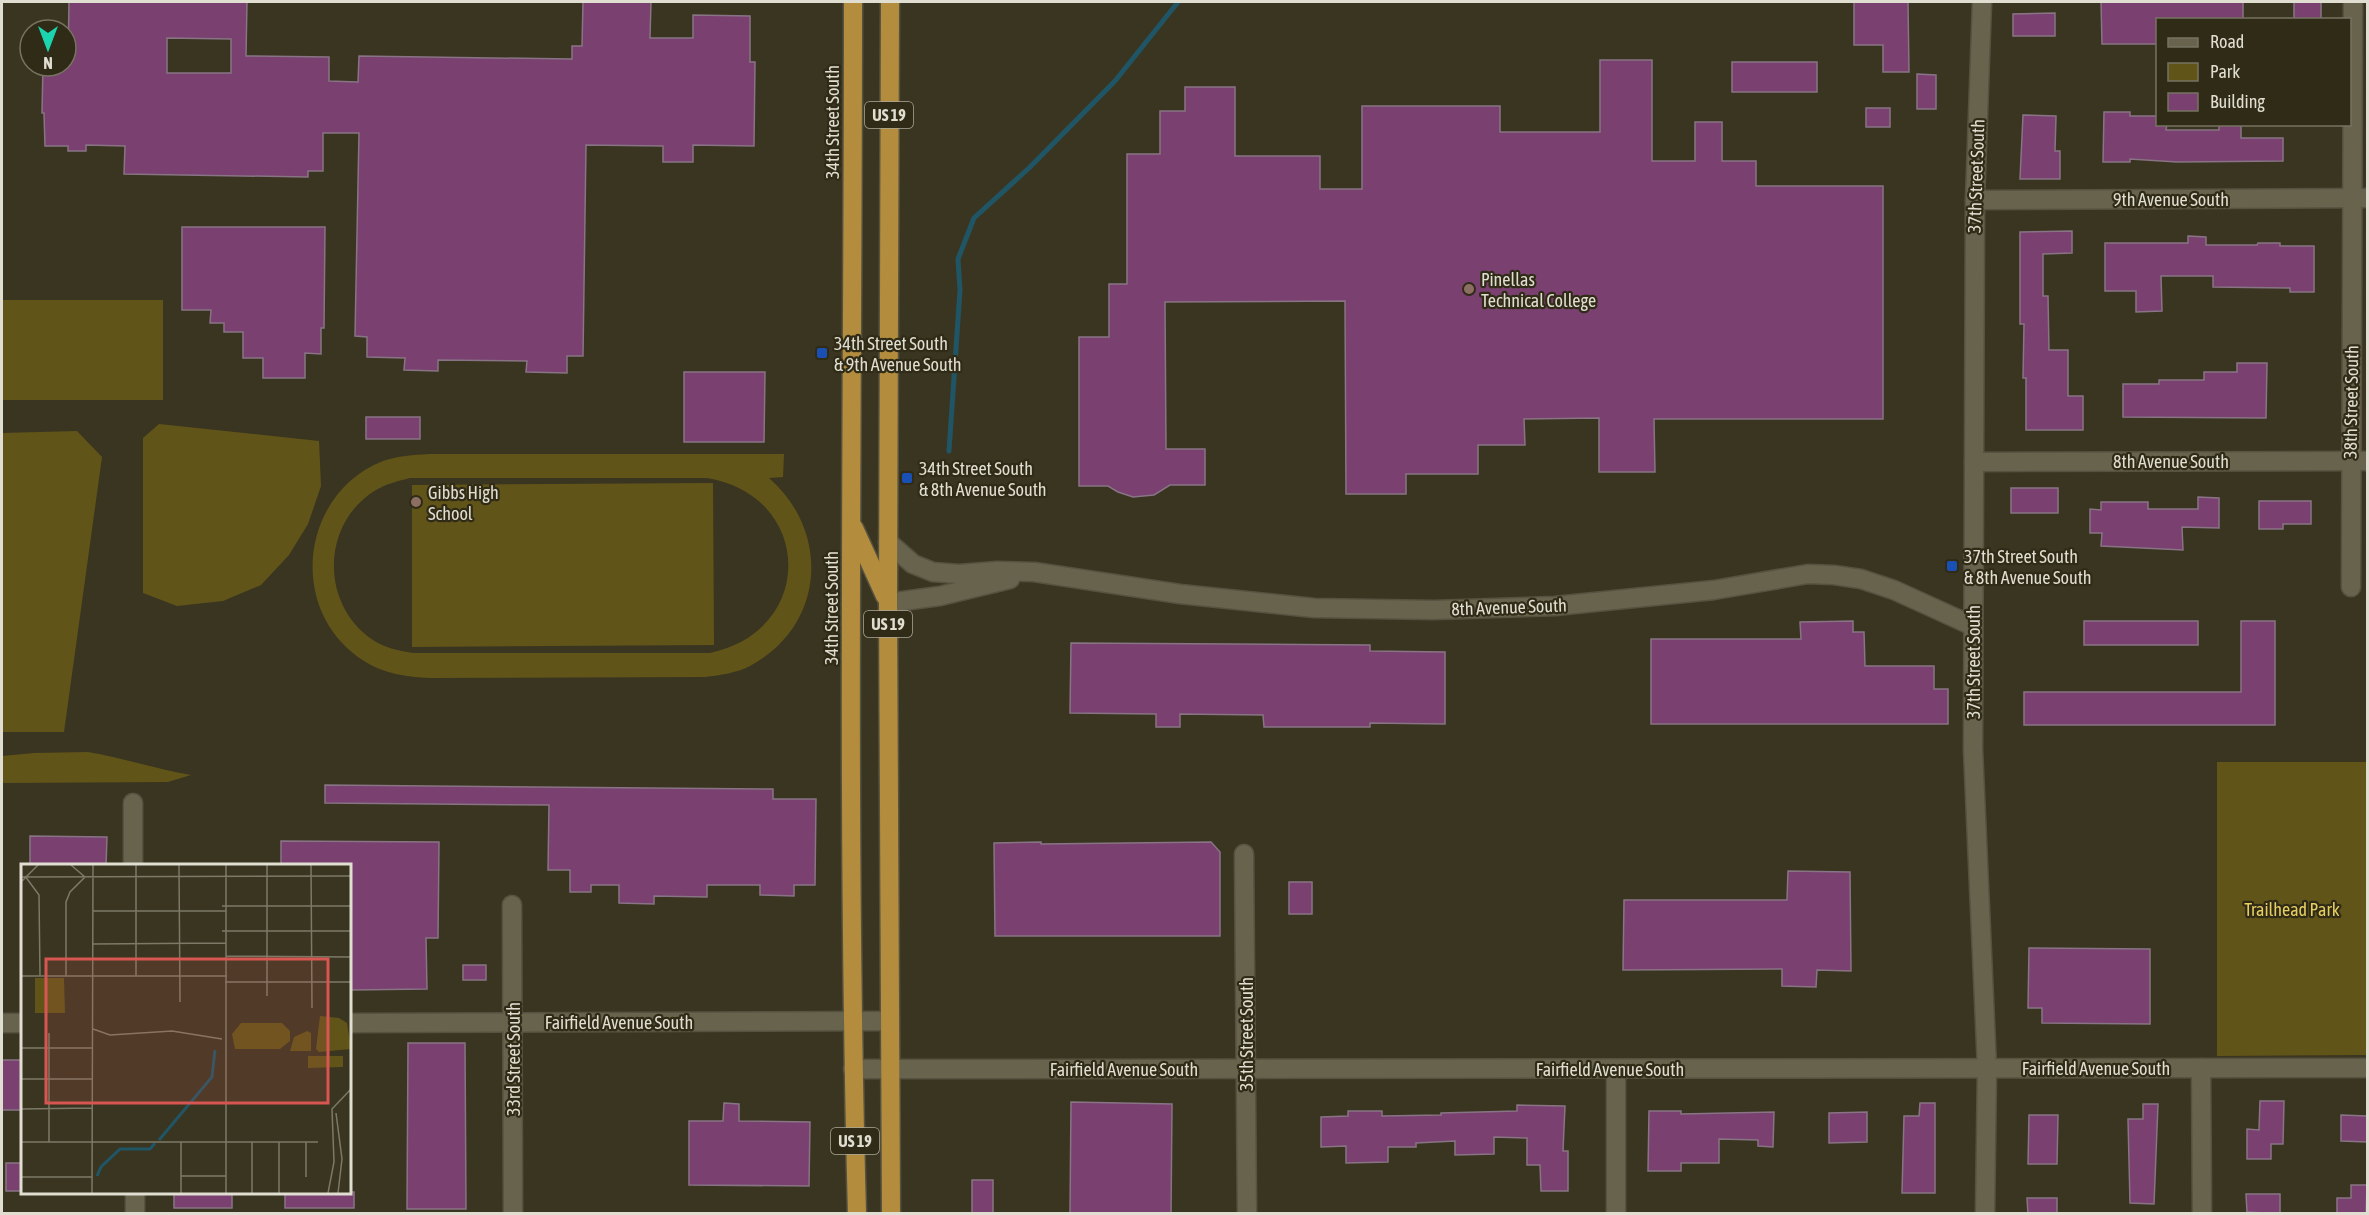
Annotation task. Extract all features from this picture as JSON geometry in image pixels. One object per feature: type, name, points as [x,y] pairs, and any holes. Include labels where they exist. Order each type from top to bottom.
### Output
[{"type":"highway","name":"34th Street South","points":[[853,2],[851,524],[853,1069],[857,1214]]},
{"type":"highway","name":"US 19","points":[[890,2],[888,603],[891,1214]]},
{"type":"highway","points":[[851,524],[888,603]]},
{"type":"street","name":"37th Street South","points":[[1982,2],[1975,200],[1974,760],[1987,1068],[1985,1214]]},
{"type":"street","name":"38th Street South","points":[[2351,587],[2359,461],[2360,198],[2353,2]]},
{"type":"street","name":"9th Avenue South","points":[[1975,200],[2360,198]]},
{"type":"street","name":"8th Avenue South","points":[[1974,462],[2359,461]]},
{"type":"street","name":"8th Avenue South","points":[[888,542],[913,564],[933,572],[959,574],[997,571],[1034,572],[1180,594],[1304,607],[1434,610],[1555,606],[1714,590],[1808,574],[1834,575],[1861,579],[1893,590],[1974,626]]},
{"type":"street","name":"8th Avenue South","points":[[888,603],[940,596],[1034,572]]},
{"type":"street","points":[[133,803],[133,864]]},
{"type":"street","name":"35th Street South","points":[[1244,854],[1247,1214]]},
{"type":"street","name":"33rd Street South","points":[[512,905],[513,1214]]},
{"type":"street","name":"Fairfield Avenue South","points":[[351,1023],[890,1021]]},
{"type":"street","points":[[2,1023],[21,1023]]},
{"type":"street","points":[[2201,1068],[2202,1214]]},
{"type":"street","name":"Fairfield Avenue South","points":[[853,1069],[2367,1068]]},
{"type":"street","points":[[1616,1069],[1616,1214]]},
{"type":"street","points":[[135,1194],[135,1214]]},
{"type":"green space","points":[[2,300],[163,300],[163,400],[2,400]]},
{"type":"green space","points":[[159,424],[319,441],[321,486],[308,524],[289,555],[261,585],[223,601],[177,606],[143,593],[143,438]]},
{"type":"green space","points":[[77,431],[102,457],[64,732],[2,732],[2,433]]},
{"type":"green space","points":[[423,454],[784,454],[783,477],[769,478],[789,500],[803,525],[810,551],[811,577],[805,603],[793,627],[775,649],[750,666],[734,672],[705,677],[430,678],[404,676],[380,669],[364,661],[339,640],[323,614],[314,585],[313,555],[320,526],[334,499],[355,477],[383,461]],"holes":[[[410,478],[707,478],[742,490],[768,510],[783,535],[788,564],[784,593],[769,619],[745,640],[710,653],[413,653],[382,645],[359,628],[345,610],[337,589],[334,567],[336,545],[344,524],[357,505],[376,490]]]},
{"type":"green space","points":[[713,483],[714,645],[412,647],[412,485]]},
{"type":"green space","points":[[88,752],[191,775],[168,782],[2,783],[2,756]]},
{"type":"green space","name":"Trailhead Park","points":[[2217,762],[2367,762],[2367,1055],[2217,1056]]},
{"type":"building","points":[[69,2],[247,2],[246,56],[329,57],[329,81],[358,82],[359,56],[572,59],[572,46],[582,46],[583,2],[651,2],[650,38],[693,38],[693,15],[750,16],[750,62],[755,62],[754,146],[693,145],[693,162],[663,162],[663,146],[586,145],[583,356],[567,356],[567,373],[526,372],[527,361],[438,360],[438,371],[404,370],[405,358],[367,357],[367,337],[355,336],[359,133],[323,133],[323,171],[308,171],[308,177],[124,174],[125,146],[86,145],[86,151],[68,151],[68,146],[45,146],[44,113],[42,113],[43,78],[78,78],[78,18],[69,18]],"holes":[[[167,38],[231,39],[231,73],[167,73]]]},
{"type":"building","points":[[1854,2],[1908,2],[1909,72],[1883,72],[1883,45],[1854,45]]},
{"type":"building","points":[[2101,2],[2243,2],[2243,18],[2156,18],[2156,44],[2102,44]]},
{"type":"building","points":[[2294,2],[2321,2],[2321,18],[2294,18]]},
{"type":"building","points":[[2055,13],[2055,36],[2013,36],[2013,14]]},
{"type":"building","points":[[1600,60],[1652,60],[1652,161],[1695,161],[1695,122],[1722,122],[1722,161],[1756,161],[1756,186],[1883,186],[1883,419],[1654,419],[1655,472],[1599,472],[1599,418],[1524,419],[1525,445],[1478,445],[1478,474],[1406,474],[1406,494],[1346,494],[1345,301],[1165,302],[1166,449],[1205,449],[1205,485],[1170,485],[1154,495],[1133,497],[1108,486],[1079,486],[1079,337],[1109,337],[1109,284],[1127,284],[1127,154],[1160,154],[1160,111],[1185,111],[1185,87],[1235,87],[1235,156],[1320,156],[1320,189],[1362,189],[1362,106],[1500,106],[1500,132],[1600,132]]},
{"type":"building","points":[[1732,62],[1817,62],[1817,92],[1732,92]]},
{"type":"building","points":[[1917,74],[1936,75],[1936,109],[1917,109]]},
{"type":"building","points":[[1866,108],[1890,108],[1890,127],[1866,127]]},
{"type":"building","points":[[2104,112],[2130,112],[2130,116],[2156,116],[2156,126],[2167,126],[2166,130],[2219,130],[2219,126],[2241,126],[2241,138],[2283,138],[2283,161],[2177,162],[2130,159],[2130,162],[2103,162]]},
{"type":"building","points":[[2023,115],[2056,116],[2055,151],[2060,151],[2060,179],[2020,179]]},
{"type":"building","points":[[182,227],[325,227],[324,328],[321,328],[321,354],[305,353],[305,378],[263,378],[263,358],[243,358],[243,332],[224,332],[224,323],[210,323],[211,310],[182,310]]},
{"type":"building","points":[[2072,231],[2072,253],[2043,254],[2043,296],[2048,296],[2049,350],[2068,350],[2068,396],[2083,396],[2083,430],[2026,430],[2026,378],[2023,378],[2024,324],[2020,324],[2020,232]]},
{"type":"building","points":[[2188,236],[2206,237],[2206,245],[2280,243],[2280,246],[2314,246],[2314,292],[2290,292],[2290,288],[2213,287],[2213,276],[2161,276],[2162,311],[2136,312],[2136,291],[2105,291],[2105,243],[2188,243]]},
{"type":"building","points":[[2237,363],[2267,363],[2266,418],[2123,417],[2123,384],[2159,384],[2159,380],[2204,380],[2204,372],[2237,372]]},
{"type":"building","points":[[684,372],[765,372],[764,442],[684,442]]},
{"type":"building","points":[[366,417],[420,417],[420,439],[366,439]]},
{"type":"building","points":[[2011,488],[2058,488],[2058,513],[2011,513]]},
{"type":"building","points":[[2198,497],[2219,498],[2219,528],[2182,527],[2183,550],[2101,546],[2102,533],[2090,533],[2090,509],[2101,510],[2101,502],[2148,502],[2148,509],[2198,509]]},
{"type":"building","points":[[2259,501],[2311,501],[2311,524],[2283,524],[2283,529],[2259,529]]},
{"type":"building","points":[[1853,621],[1853,632],[1864,632],[1865,666],[1934,666],[1934,689],[1948,689],[1948,724],[1651,724],[1651,639],[1801,639],[1800,622]]},
{"type":"building","points":[[2084,621],[2198,621],[2198,645],[2084,645]]},
{"type":"building","points":[[2241,621],[2275,621],[2275,725],[2024,725],[2024,692],[2241,692]]},
{"type":"building","points":[[1071,643],[1370,645],[1370,651],[1445,652],[1445,724],[1370,723],[1370,727],[1264,727],[1263,715],[1180,714],[1180,727],[1156,727],[1156,714],[1070,713]]},
{"type":"building","points":[[325,785],[773,789],[773,799],[816,799],[815,885],[794,885],[794,896],[760,895],[760,885],[707,885],[707,897],[654,896],[654,904],[619,903],[619,885],[591,885],[591,892],[570,892],[570,870],[548,870],[549,805],[325,803]]},
{"type":"building","points":[[30,836],[107,837],[106,864],[30,864]]},
{"type":"building","points":[[281,841],[439,842],[438,938],[426,938],[427,989],[351,990],[351,864],[281,864]]},
{"type":"building","points":[[1041,842],[1041,844],[1211,842],[1220,852],[1220,936],[995,936],[994,843]]},
{"type":"building","points":[[1788,871],[1850,872],[1851,971],[1817,970],[1816,987],[1782,986],[1782,969],[1623,970],[1624,900],[1787,900]]},
{"type":"building","points":[[1289,882],[1312,882],[1312,914],[1289,914]]},
{"type":"building","points":[[2029,948],[2150,949],[2150,1024],[2042,1023],[2042,1008],[2028,1008]]},
{"type":"building","points":[[463,965],[486,965],[486,980],[463,980]]},
{"type":"building","points":[[408,1043],[465,1043],[466,1209],[407,1209]]},
{"type":"building","points":[[2,1060],[21,1060],[21,1110],[2,1110]]},
{"type":"building","points":[[2260,1101],[2284,1101],[2283,1144],[2271,1144],[2271,1159],[2247,1159],[2247,1129],[2259,1130]]},
{"type":"building","points":[[1071,1102],[1172,1104],[1171,1214],[1070,1214]]},
{"type":"building","points":[[724,1103],[739,1104],[739,1121],[810,1122],[809,1186],[689,1185],[689,1121],[723,1121]]},
{"type":"building","points":[[1920,1103],[1935,1103],[1935,1193],[1902,1193],[1904,1116],[1919,1116]]},
{"type":"building","points":[[2143,1104],[2158,1104],[2154,1204],[2130,1203],[2128,1119],[2143,1119]]},
{"type":"building","points":[[1517,1105],[1565,1106],[1563,1151],[1568,1151],[1568,1191],[1541,1191],[1540,1165],[1527,1165],[1527,1138],[1494,1137],[1494,1154],[1455,1155],[1455,1141],[1416,1143],[1416,1147],[1388,1147],[1388,1162],[1346,1163],[1346,1146],[1321,1147],[1321,1117],[1348,1116],[1348,1111],[1382,1111],[1382,1116],[1441,1115],[1441,1113],[1517,1111]]},
{"type":"building","points":[[1649,1111],[1681,1111],[1681,1114],[1774,1112],[1773,1147],[1758,1146],[1758,1140],[1719,1139],[1719,1163],[1681,1163],[1681,1171],[1648,1171]]},
{"type":"building","points":[[1867,1112],[1867,1142],[1829,1143],[1829,1113]]},
{"type":"building","points":[[2029,1115],[2058,1115],[2057,1164],[2028,1164]]},
{"type":"building","points":[[2341,1115],[2367,1116],[2367,1142],[2341,1141]]},
{"type":"building","points":[[6,1163],[21,1163],[21,1191],[6,1191]]},
{"type":"building","points":[[972,1180],[993,1180],[993,1214],[972,1214]]},
{"type":"building","points":[[2351,1185],[2367,1185],[2366,1214],[2337,1214],[2337,1198],[2351,1198]]},
{"type":"building","points":[[354,1192],[354,1208],[285,1208],[285,1194],[351,1194]]},
{"type":"building","points":[[174,1194],[232,1194],[232,1208],[174,1208]]},
{"type":"building","points":[[2246,1194],[2280,1194],[2280,1214],[2247,1212]]},
{"type":"building","points":[[2027,1198],[2057,1198],[2057,1214],[2028,1214]]},
{"type":"waterway","points":[[949,451],[960,290],[958,259],[974,218],[1029,168],[1115,81],[1178,2]]},
{"type":"place","name":"Pinellas Technical College","points":[[1469,289]]},
{"type":"place","name":"34th Street South & 9th Avenue South","points":[[822,353]]},
{"type":"place","name":"34th Street South & 8th Avenue South","points":[[907,478]]},
{"type":"place","name":"Gibbs High School","points":[[416,502]]},
{"type":"place","name":"37th Street South & 8th Avenue South","points":[[1952,566]]}]
